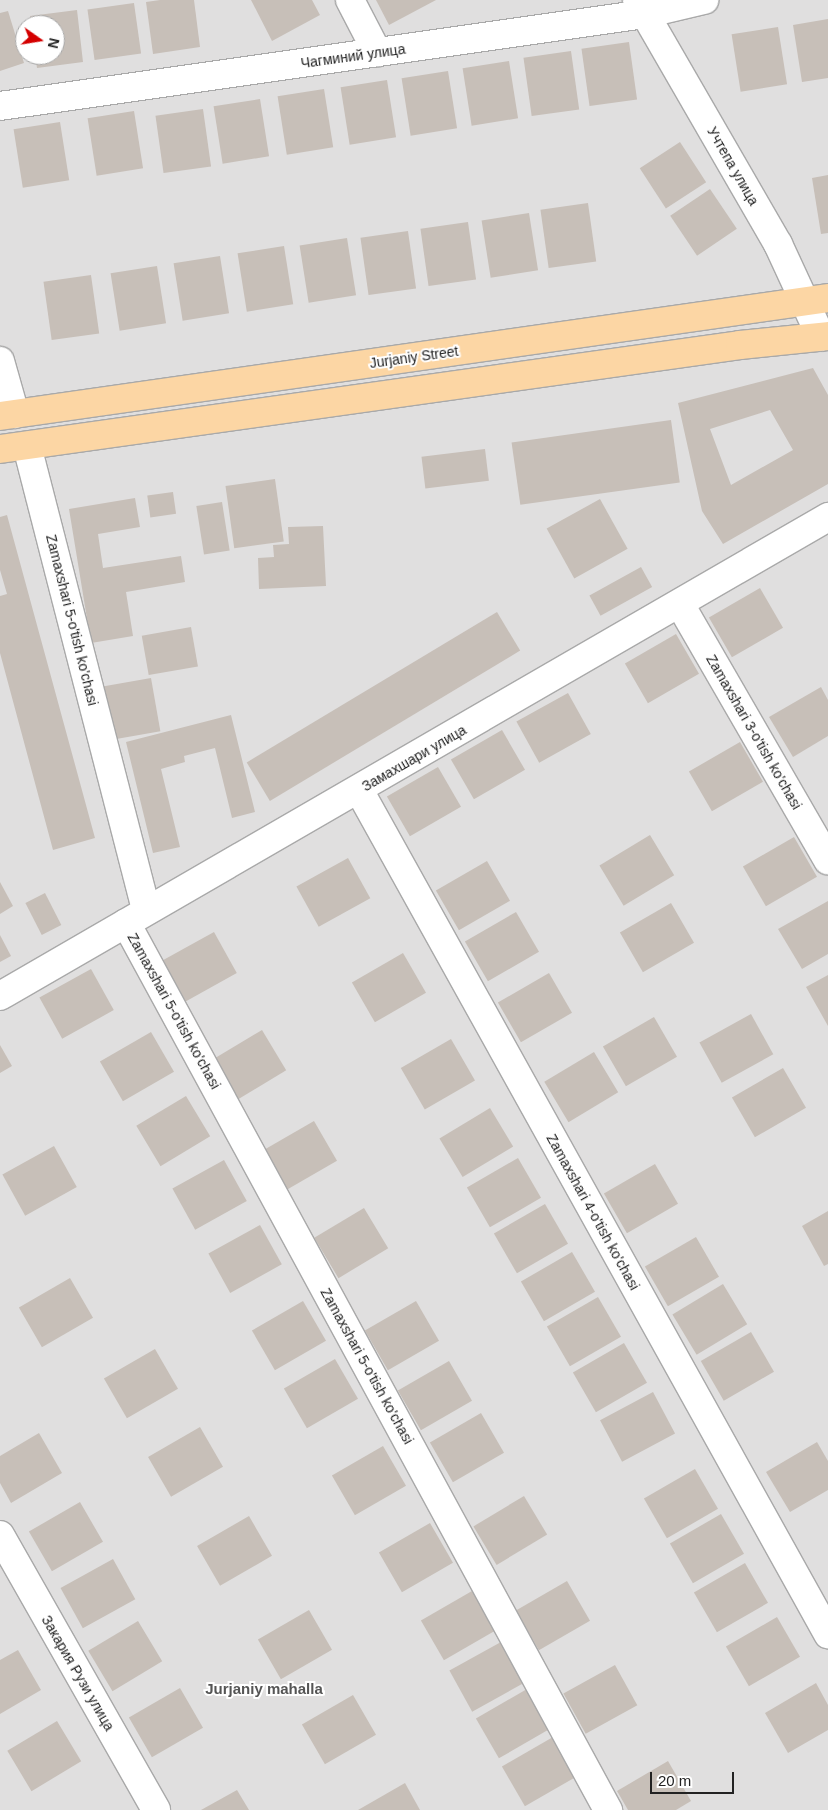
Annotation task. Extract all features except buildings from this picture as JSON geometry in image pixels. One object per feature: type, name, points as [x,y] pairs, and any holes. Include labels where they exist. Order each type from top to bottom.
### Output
[{"type":"main road","name":"Jurjaniy Street","points":[[7,415],[817,300]]},
{"type":"main road","points":[[0,449],[740,345],[824,336]]},
{"type":"street","points":[[350,0],[376,52]]},
{"type":"street","name":"Чагминий улица","points":[[0,106],[376,52],[641,7],[704,0]]},
{"type":"street","name":"Учтепа улица","points":[[641,7],[778,244],[817,300],[824,336]]},
{"type":"street","points":[[0,362],[7,415]]},
{"type":"street","name":"Zamaxshari 5-o'tish ko'chasi","points":[[27,446],[136,917],[608,1810]]},
{"type":"street","name":"Замахшари улица","points":[[0,996],[828,517]]},
{"type":"street","name":"Zamaxshari 3-o'tish ko'chasi","points":[[680,604],[828,860]]},
{"type":"street","name":"Zamaxshari 4-o'tish ko'chasi","points":[[359,790],[828,1634]]},
{"type":"street","name":"Закария Рузи улица","points":[[0,1535],[156,1810]]},
{"type":"shaded area","points":[[0,0],[828,0],[828,1810],[0,1810]]},
{"type":"district","name":"Jurjaniy mahalla","points":[[264,1689]]}]
